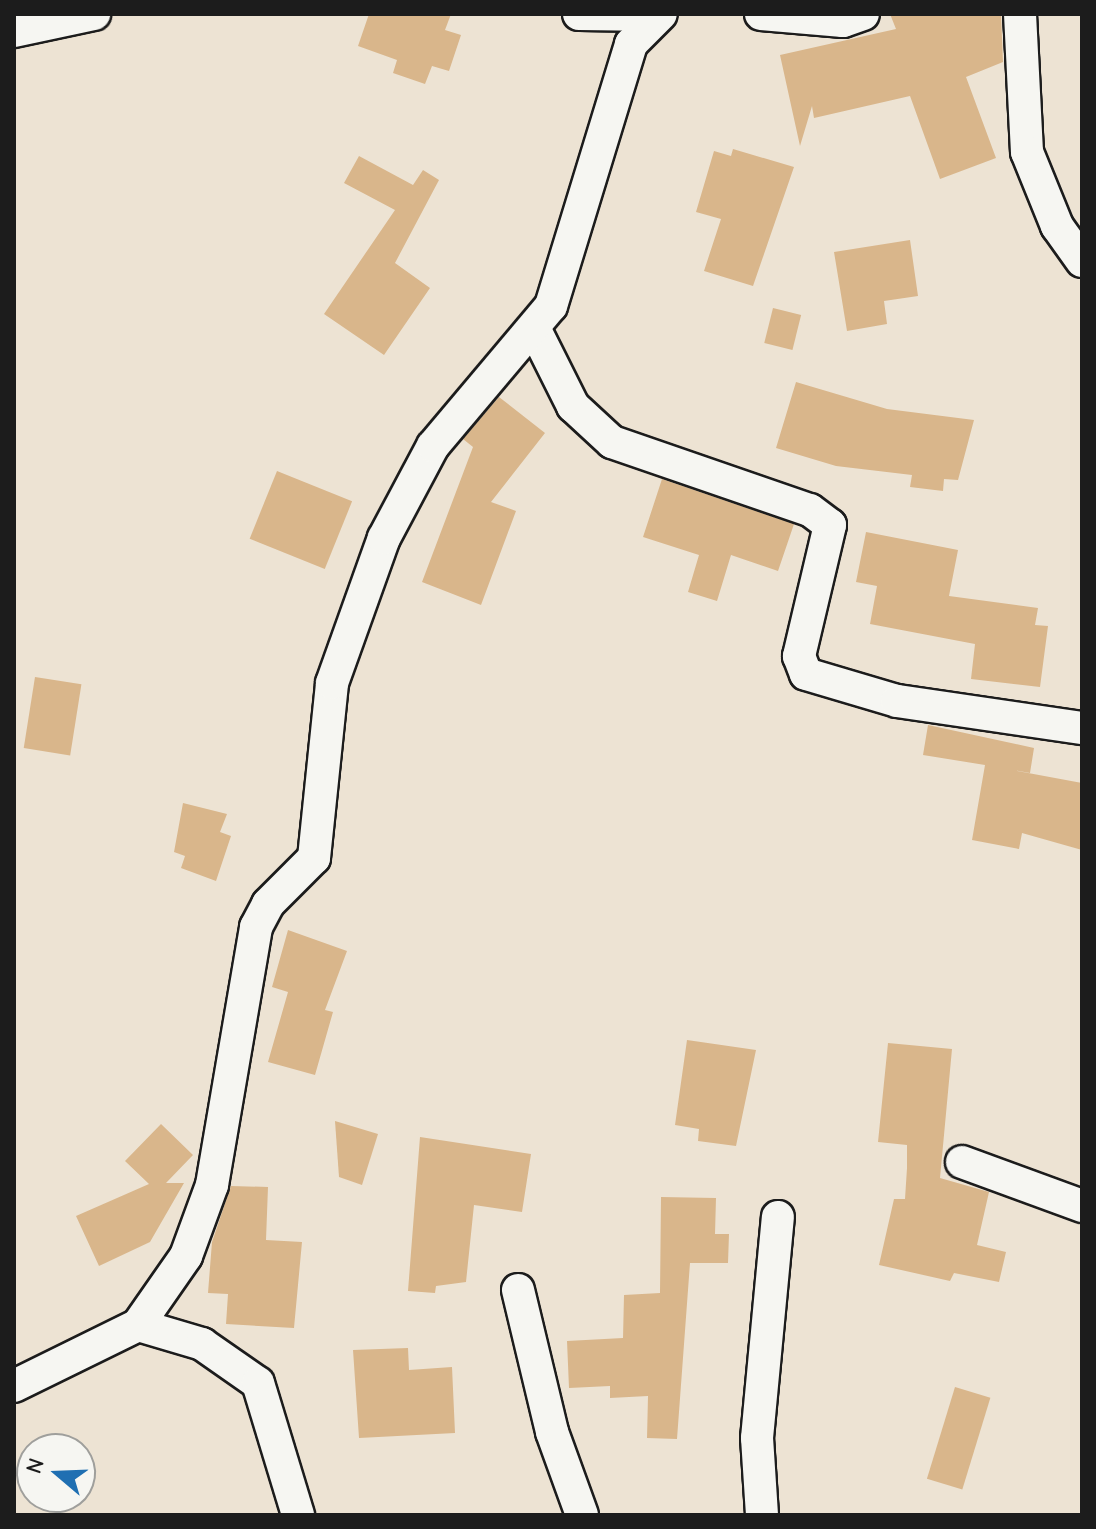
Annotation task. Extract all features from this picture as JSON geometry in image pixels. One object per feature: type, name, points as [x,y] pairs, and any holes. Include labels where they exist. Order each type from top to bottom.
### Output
[{"type":"street","points":[[14,31],[94,14]]},
{"type":"street","points":[[579,14],[658,15]]},
{"type":"street","points":[[761,14],[843,21],[863,14]]},
{"type":"street","points":[[1020,14],[1027,152],[1057,226],[1082,261]]},
{"type":"street","points":[[14,1386],[138,1325],[170,1286],[212,1185],[256,927],[268,904],[314,858],[332,683],[384,538],[433,446],[536,332],[560,281],[631,44],[658,15]]},
{"type":"street","points":[[536,332],[573,406],[612,442],[810,510],[830,525],[799,656],[806,674],[897,701],[1082,728]]},
{"type":"street","points":[[962,1162],[1082,1206]]},
{"type":"street","points":[[762,1515],[757,1438],[778,1217]]},
{"type":"street","points":[[518,1290],[552,1432],[582,1515]]},
{"type":"street","points":[[138,1325],[202,1344],[258,1383],[298,1515]]},
{"type":"building","points":[[369,14],[451,14],[445,30],[461,35],[449,71],[432,66],[425,84],[393,73],[397,60],[358,46]]},
{"type":"building","points":[[890,14],[1001,14],[1003,62],[966,77],[996,158],[940,179],[910,96],[814,118],[812,106],[800,146],[780,55],[896,29]]},
{"type":"building","points":[[733,149],[794,167],[753,286],[704,271],[721,219],[696,212],[714,151],[731,156]]},
{"type":"building","points":[[359,156],[413,185],[423,170],[439,180],[395,263],[430,288],[384,355],[324,314],[395,210],[344,183]]},
{"type":"building","points":[[910,240],[918,296],[884,301],[887,324],[847,331],[834,252]]},
{"type":"building","points":[[773,308],[801,315],[792,350],[764,343]]},
{"type":"building","points":[[796,382],[887,409],[974,420],[958,480],[944,479],[943,491],[910,487],[912,475],[836,466],[776,448]]},
{"type":"building","points":[[499,397],[545,433],[491,502],[516,511],[481,605],[422,582],[473,447],[463,439]]},
{"type":"building","points":[[277,471],[352,501],[325,569],[250,539]]},
{"type":"building","points":[[662,479],[794,524],[778,571],[731,555],[717,601],[688,592],[699,555],[643,537]]},
{"type":"building","points":[[866,532],[958,550],[949,596],[1038,608],[1035,625],[1048,626],[1040,687],[971,679],[975,644],[870,624],[877,586],[856,582]]},
{"type":"building","points":[[35,677],[81,684],[70,755],[24,748]]},
{"type":"building","points":[[928,725],[1034,748],[1030,773],[996,767],[1082,783],[1082,850],[1022,833],[1019,849],[972,840],[985,765],[923,755]]},
{"type":"building","points":[[183,803],[227,814],[220,832],[231,836],[216,881],[181,868],[185,856],[174,852]]},
{"type":"building","points":[[288,930],[347,951],[325,1010],[333,1012],[315,1075],[268,1062],[288,992],[272,987]]},
{"type":"building","points":[[687,1040],[756,1050],[736,1146],[698,1141],[699,1129],[675,1125]]},
{"type":"building","points":[[888,1043],[952,1049],[940,1178],[989,1192],[977,1245],[1006,1252],[999,1282],[954,1273],[950,1281],[879,1265],[894,1199],[905,1199],[907,1168],[907,1145],[878,1142]]},
{"type":"building","points":[[335,1121],[378,1134],[362,1185],[339,1177]]},
{"type":"building","points":[[161,1124],[193,1155],[166,1183],[184,1183],[150,1242],[99,1266],[76,1216],[149,1184],[125,1161]]},
{"type":"building","points":[[420,1137],[531,1154],[522,1212],[474,1205],[466,1282],[436,1286],[435,1293],[408,1291]]},
{"type":"building","points":[[231,1186],[268,1187],[266,1240],[302,1242],[294,1328],[226,1324],[228,1294],[208,1293],[212,1242]]},
{"type":"building","points":[[661,1197],[716,1198],[715,1234],[729,1234],[728,1263],[690,1263],[677,1439],[647,1438],[648,1396],[610,1398],[610,1386],[569,1388],[567,1341],[623,1338],[624,1295],[660,1293]]},
{"type":"building","points":[[408,1348],[409,1370],[452,1367],[455,1433],[359,1438],[353,1350]]},
{"type":"building","points":[[955,1387],[990,1398],[962,1490],[927,1479]]}]
